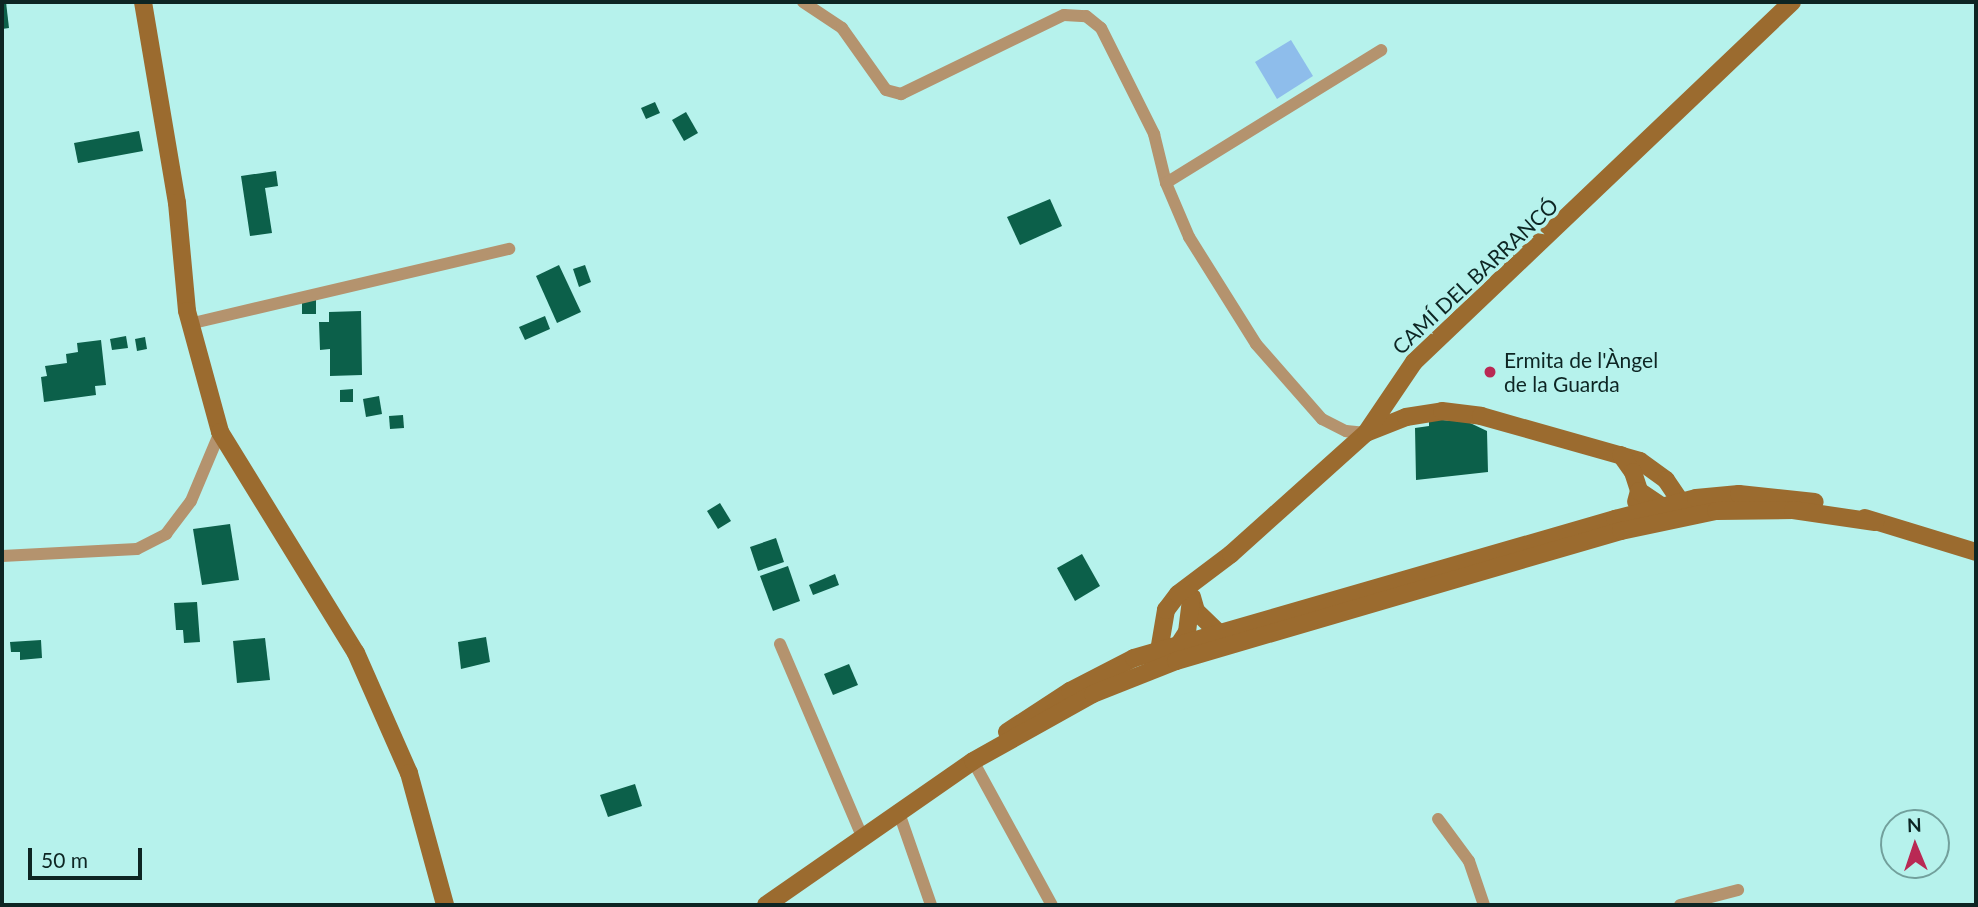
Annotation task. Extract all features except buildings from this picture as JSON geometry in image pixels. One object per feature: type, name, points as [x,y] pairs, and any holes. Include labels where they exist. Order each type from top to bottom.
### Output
[{"type":"main road","points":[[143,2],[177,203],[189,324],[220,432],[356,653],[409,773],[446,905]]},
{"type":"main road","name":"CAMÍ DEL BARRANCÓ","points":[[1159,651],[1165,630],[1166,610],[1193,583],[1366,433],[1413,362],[1792,2]]},
{"type":"main road","points":[[1366,433],[1406,417],[1442,411],[1481,416],[1640,461],[1666,480],[1681,502]]},
{"type":"main road","points":[[1621,455],[1633,472],[1639,491],[1658,508],[1767,501],[1793,510]]},
{"type":"main road","points":[[1602,537],[1647,518],[1658,508],[1666,480]]},
{"type":"main road","points":[[1633,514],[1639,491]]},
{"type":"main road","points":[[973,761],[1003,735],[1070,691],[1185,638],[1219,633],[1681,502],[1739,494],[1789,497],[1844,509],[1875,522],[1976,552]]},
{"type":"main road","points":[[766,905],[898,810],[973,761],[1116,683],[1208,650],[1602,537],[1716,510],[1793,510],[1875,522]]},
{"type":"main road","points":[[1116,683],[1131,669],[1171,654],[1185,638],[1193,583]]},
{"type":"main road","points":[[1191,601],[1219,633]]},
{"type":"main road","points":[[1165,630],[1196,646],[1326,610],[1340,612]]},
{"type":"street","points":[[803,2],[842,28],[886,90],[901,94],[1054,19],[1086,16],[1101,28],[1149,123],[1166,184],[1189,237],[1256,344],[1322,419],[1346,431],[1366,433]]},
{"type":"street","points":[[1166,184],[1381,50]]},
{"type":"street","points":[[189,324],[509,249]]},
{"type":"street","points":[[2,556],[137,549],[166,534],[191,501],[220,432]]},
{"type":"street","points":[[780,644],[862,836]]},
{"type":"street","points":[[973,761],[1052,905]]},
{"type":"street","points":[[898,810],[931,905]]},
{"type":"street","points":[[1438,819],[1469,861],[1484,905]]},
{"type":"street","points":[[1680,905],[1738,890]]},
{"type":"water","points":[[1291,40],[1313,76],[1277,99],[1255,62]]},
{"type":"place","name":"Ermita de l'Àngel de la Guarda","points":[[1490,372]]}]
